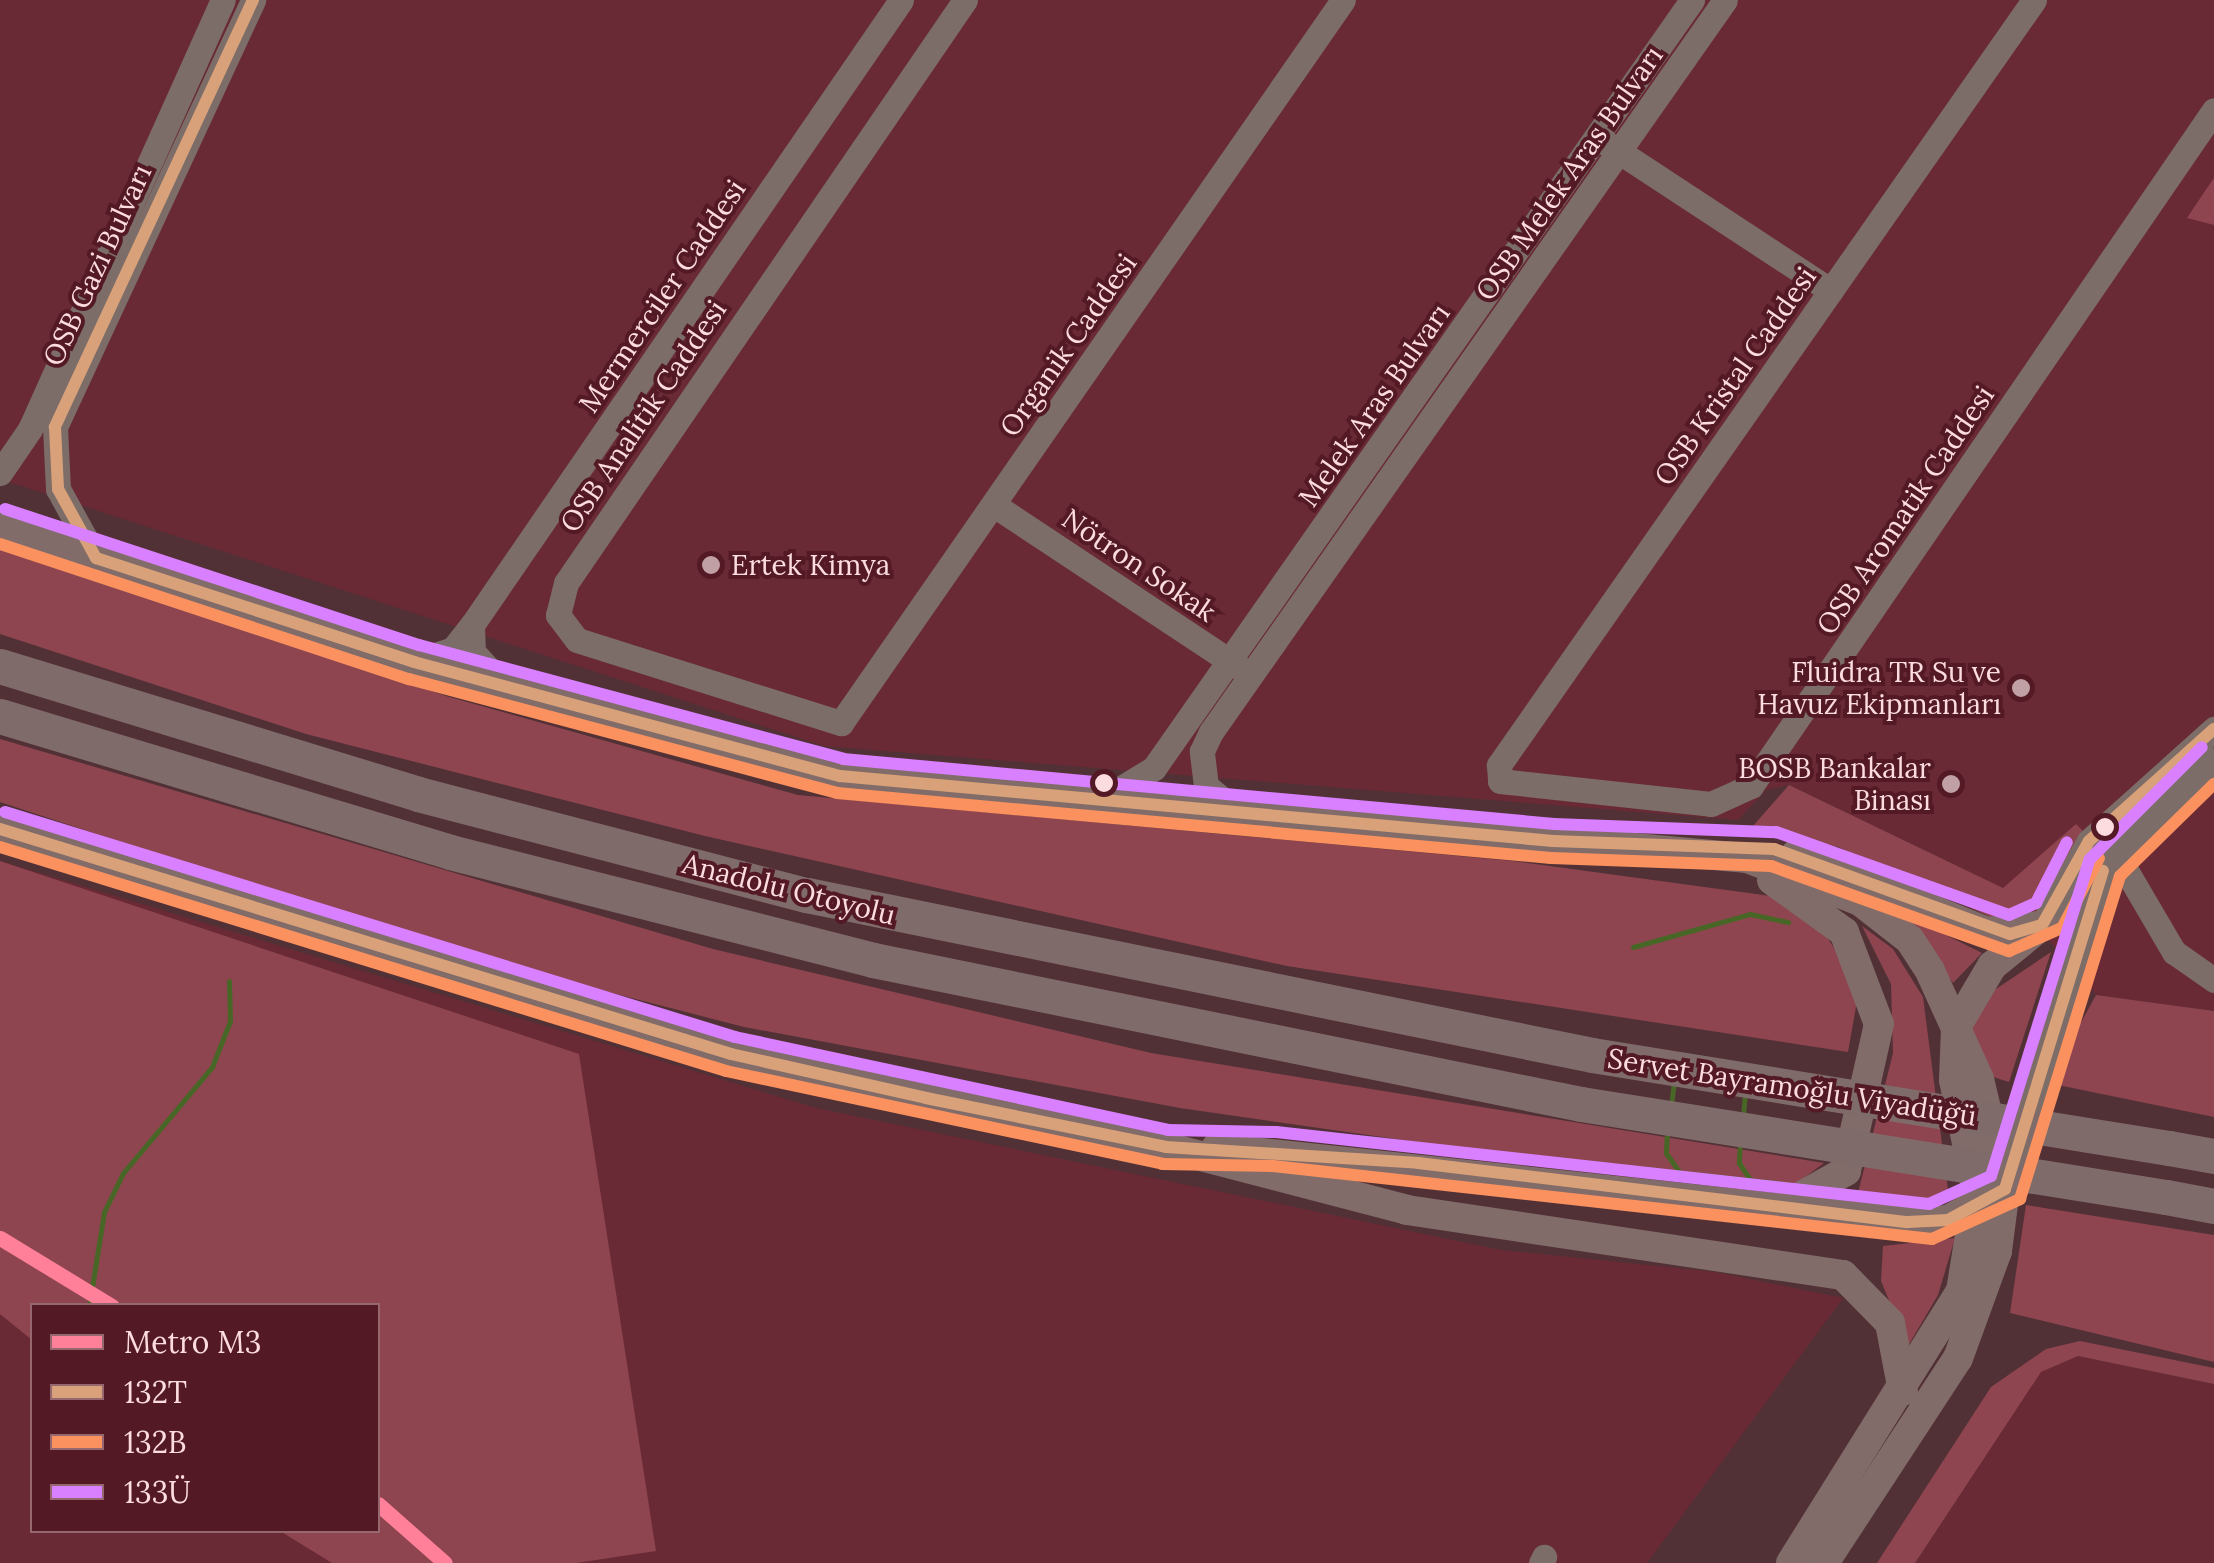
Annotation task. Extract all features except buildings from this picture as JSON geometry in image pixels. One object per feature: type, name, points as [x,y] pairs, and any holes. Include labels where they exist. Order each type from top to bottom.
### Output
[{"type":"highway","name":"Anadolu Otoyolu","points":[[0,666],[418,794],[807,895],[1592,1055]]},
{"type":"highway","name":"Anadolu Otoyolu","points":[[0,716],[431,847],[855,955],[1581,1104]]},
{"type":"highway","name":"Servet Bayramoğlu Viyadüğü","points":[[1592,1055],[2214,1156]]},
{"type":"highway","name":"Servet Bayramoğlu Viyadüğü","points":[[1581,1104],[2214,1206]]},
{"type":"main road","points":[[0,526],[414,662],[840,776],[1073,802],[1694,852],[1782,866],[1860,901],[1910,940],[1956,1027],[1990,1117],[2004,1188],[1998,1251],[1958,1358],[1824,1563]]},
{"type":"main road","points":[[0,829],[731,1054],[1166,1147],[1408,1210],[1843,1276],[1890,1322],[1903,1392]]},
{"type":"main road","points":[[1694,852],[1774,850],[1825,861],[1987,932],[2042,924]]},
{"type":"main road","points":[[1694,852],[1826,911],[1858,954],[1875,998],[1872,1079],[1846,1171],[1810,1198],[1772,1209]]},
{"type":"main road","points":[[1791,1563],[1903,1392],[1960,1290],[1976,1209],[1954,1080],[1956,1027],[1992,966],[2042,924]]},
{"type":"main road","points":[[1166,1147],[1418,1163],[1772,1209],[1932,1222],[1976,1209],[2004,1188]]},
{"type":"street","name":"OSB Gazi Bulvarı","points":[[0,474],[30,429],[223,0]]},
{"type":"street","name":"OSB Gazi Bulvarı","points":[[96,558],[58,488],[55,427],[253,0]]},
{"type":"street","name":"Mermerciler Caddesi","points":[[414,662],[453,649],[472,626],[901,0]]},
{"type":"street","name":"OSB Analitik Caddesi","points":[[841,723],[576,640],[562,628],[558,598],[965,0]]},
{"type":"street","name":"Organik Caddesi","points":[[841,723],[1343,0]]},
{"type":"street","name":"Melek Aras Bulvarı","points":[[1073,802],[1130,790],[1228,660],[1692,0]]},
{"type":"street","name":"OSB Melek Aras Bulvarı","points":[[1244,816],[1220,803],[1200,769],[1211,732],[1725,0]]},
{"type":"street","name":"OSB Kristal Caddesi","points":[[1507,786],[1499,765],[2034,0]]},
{"type":"street","name":"OSB Aromatik Caddesi","points":[[1507,786],[1711,804],[1752,786],[2214,110]]},
{"type":"street","points":[[1598,138],[1831,291]]},
{"type":"street","name":"Nötron Sokak","points":[[994,505],[1251,675]]},
{"type":"street","points":[[472,626],[481,668],[512,690]]},
{"type":"street","points":[[2042,924],[2121,826],[2214,729]]},
{"type":"street","points":[[2004,1188],[2121,826],[2214,759]]},
{"type":"street","points":[[2121,826],[2146,899]]},
{"type":"street","points":[[2104,870],[2127,872],[2174,952],[2214,980]]},
{"type":"shaded area","points":[[0,0],[2214,0],[2214,1011],[2096,995],[2003,888],[1789,785],[1766,790],[1738,820],[824,746],[0,479]]},
{"type":"shaded area","points":[[2214,178],[2214,225],[2187,218],[2205,191]]},
{"type":"shaded area","points":[[0,545],[446,696],[798,795],[1513,861],[1778,897],[1815,919],[1844,963],[1857,1001],[1848,1052],[1287,966],[705,836],[306,734],[0,634]]},
{"type":"shaded area","points":[[0,739],[713,949],[1151,1053],[1824,1163],[1793,1186],[1717,1185],[1180,1108],[744,1027],[461,954],[0,802]]},
{"type":"shaded area","points":[[1789,785],[2003,888],[2076,824],[2083,831],[2037,910],[1999,921],[1838,847],[1753,826]]},
{"type":"shaded area","points":[[0,861],[816,1108],[1501,1250],[1715,1272],[1843,1298],[1647,1563],[0,1563]]},
{"type":"shaded area","points":[[0,861],[579,1054],[656,1551],[576,1563],[332,1563],[283,1533],[380,1533],[380,1303],[30,1303],[30,1338],[0,1314]]},
{"type":"shaded area","points":[[1902,913],[1982,953],[1953,983]]},
{"type":"shaded area","points":[[1862,926],[1893,949],[1923,997],[1949,1198],[1930,1205],[1856,1201],[1893,1053],[1891,984]]},
{"type":"shaded area","points":[[2051,952],[2009,1082],[1987,1075],[1969,1025],[1990,993]]},
{"type":"shaded area","points":[[2096,995],[2214,1011],[2214,1117],[2048,1083]]},
{"type":"shaded area","points":[[2026,1205],[2214,1235],[2214,1362],[2010,1313]]},
{"type":"shaded area","points":[[1955,1238],[1938,1295],[1908,1346],[1881,1281],[1883,1246]]},
{"type":"shaded area","points":[[2080,1341],[2214,1368],[2214,1384],[2078,1356],[2041,1372],[1915,1563],[1877,1563],[1991,1387],[2046,1349]]},
{"type":"shaded area","points":[[2078,1356],[2214,1384],[2214,1563],[1915,1563],[2040,1372]]},
{"type":"waterway","points":[[1633,947],[1750,914],[1788,922]]},
{"type":"waterway","points":[[89,1303],[104,1212],[123,1173],[212,1067],[230,1021],[229,981]]},
{"type":"waterway","points":[[1671,1106],[1674,1083]]},
{"type":"waterway","points":[[1743,1116],[1745,1092]]},
{"type":"waterway","points":[[1667,1132],[1666,1153],[1682,1176]]},
{"type":"waterway","points":[[1740,1141],[1739,1163],[1753,1184]]},
{"type":"waterway","points":[[1514,1155],[1794,1185]]},
{"type":"metro line","name":"M3","points":[[0,1238],[107,1303]]},
{"type":"metro line","name":"M3","points":[[380,1506],[445,1563]]},
{"type":"transit line","name":"132T","points":[[253,0],[55,427],[58,489],[96,558],[414,662],[840,776],[1553,841],[1774,849],[2010,934],[2042,925],[2089,841],[2214,729]]},
{"type":"transit line","name":"133Ü","points":[[5,509],[419,645],[843,759],[1554,824],[1776,832],[2009,915],[2036,903],[2067,842]]},
{"type":"transit line","name":"132B","points":[[0,544],[409,679],[837,793],[1551,858],[1771,866],[2009,951],[2062,928],[2099,858]]},
{"type":"transit line","name":"133Ü","points":[[5,812],[735,1037],[1168,1130],[1276,1132],[1929,1204],[1991,1176],[2090,859],[2202,747]]},
{"type":"transit line","name":"132B","points":[[0,847],[726,1071],[1162,1164],[1273,1166],[1932,1239],[2020,1199],[2120,876],[2214,784]]},
{"type":"transit line","name":"132T","points":[[0,829],[731,1054],[926,1098],[1166,1147],[1418,1163],[1907,1222],[1948,1220],[2005,1189],[2103,871]]},
{"type":"place","name":"Ertek Kimya","points":[[711,565]]},
{"type":"place","name":"Fluidra TR Su ve Havuz Ekipmanları","points":[[2021,688]]},
{"type":"place","name":"BOSB Bankalar Binası","points":[[1951,784]]}]
